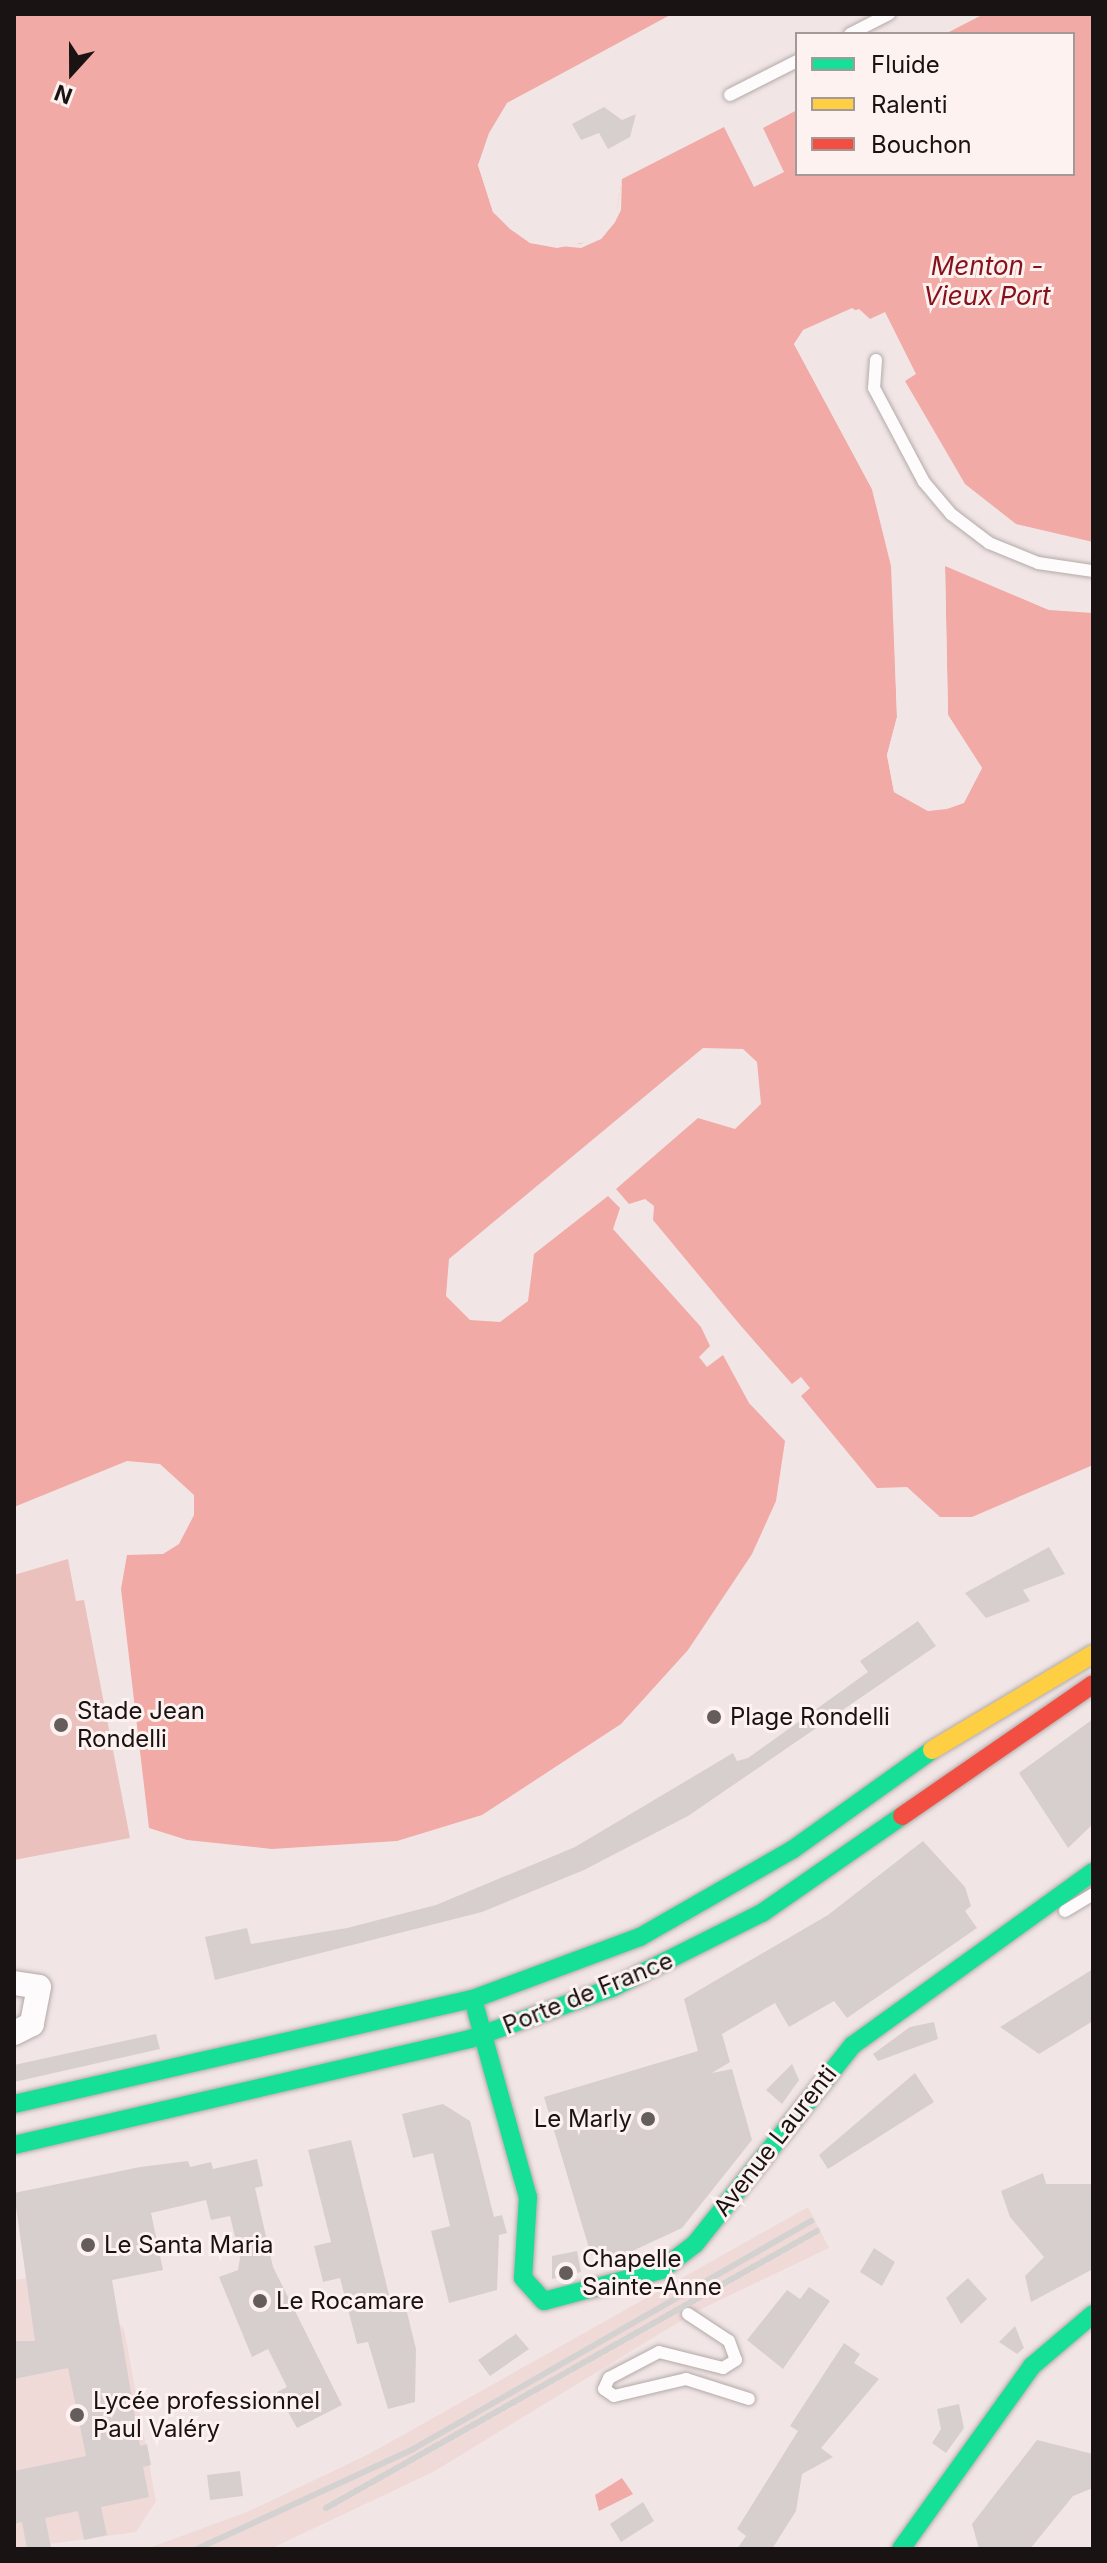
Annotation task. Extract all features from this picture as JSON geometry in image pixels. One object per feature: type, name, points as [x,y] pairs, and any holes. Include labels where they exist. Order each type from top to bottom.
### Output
[{"type":"main road","name":"Porte de France","points":[[14,2104],[473,1999],[640,1937],[792,1850],[1022,1689],[1093,1654]]},
{"type":"main road","name":"Porte de France","points":[[14,2145],[485,2034],[612,1988],[762,1913],[1093,1684]]},
{"type":"main road","name":"Avenue Laurenti","points":[[473,1999],[528,2197],[523,2278],[531,2294],[544,2301],[665,2276],[695,2244],[853,2045],[1093,1872]]},
{"type":"main road","points":[[901,2549],[1032,2366],[1093,2314]]},
{"type":"street","points":[[14,1983],[39,1987],[32,2024],[14,2033]]},
{"type":"lane","points":[[854,32],[889,14]]},
{"type":"lane","points":[[730,95],[795,62]]},
{"type":"lane","points":[[876,360],[874,388],[924,482],[951,514],[989,543],[1038,563],[1093,571]]},
{"type":"lane","points":[[1011,1932],[1037,1926],[1093,1894]]},
{"type":"lane","points":[[688,2314],[729,2341],[736,2360],[723,2368],[659,2352],[609,2378],[604,2389],[614,2396],[686,2379],[749,2399]]},
{"type":"shaded area","name":"Stade Jean Rondelli","points":[[68,1559],[76,1601],[84,1600],[130,1838],[14,1860],[14,1575]]},
{"type":"shaded area","points":[[808,2207],[829,2248],[697,2311],[433,2472],[270,2549],[146,2549],[247,2512],[369,2454]]},
{"type":"shaded area","name":"Lycée professionnel Paul Valéry","points":[[72,2271],[124,2329],[156,2501],[136,2532],[14,2549],[14,2280]]},
{"type":"water","name":"Menton - Vieux Port","points":[[14,14],[672,14],[507,103],[489,133],[478,165],[493,212],[530,243],[557,248],[601,239],[615,222],[622,179],[724,127],[754,187],[784,172],[763,128],[795,111],[795,176],[1075,176],[1075,32],[949,32],[984,14],[1093,14],[1093,542],[1016,524],[965,484],[905,381],[916,374],[885,312],[870,319],[859,309],[804,330],[794,344],[872,489],[892,566],[897,717],[887,755],[894,792],[928,811],[964,802],[982,768],[948,715],[945,565],[1049,610],[1093,613],[1093,1465],[972,1517],[940,1517],[907,1487],[877,1488],[801,1396],[810,1388],[801,1377],[792,1384],[741,1326],[653,1220],[654,1206],[645,1199],[629,1204],[616,1189],[698,1118],[735,1129],[761,1104],[757,1062],[743,1049],[703,1048],[449,1259],[446,1296],[470,1320],[500,1322],[528,1301],[534,1254],[608,1196],[620,1208],[613,1229],[701,1327],[710,1346],[699,1357],[707,1367],[723,1355],[749,1403],[785,1441],[776,1501],[752,1554],[688,1650],[621,1724],[482,1815],[397,1841],[272,1849],[187,1840],[149,1828],[121,1589],[127,1555],[163,1554],[179,1544],[194,1515],[194,1495],[160,1464],[127,1461],[14,1507]]},
{"type":"water","points":[[622,2478],[633,2494],[599,2511],[595,2495]]},
{"type":"pier","points":[[676,14],[510,106],[483,165],[497,210],[532,240],[580,244],[598,236],[617,209],[622,179],[621,210],[615,222],[601,239],[581,248],[530,243],[510,229],[493,212],[478,165],[507,103]]},
{"type":"pier","points":[[852,308],[870,319],[852,312],[806,333],[799,344],[876,488],[895,566],[901,717],[892,755],[897,790],[929,807],[946,805],[962,799],[978,768],[944,716],[942,562],[1050,606],[1093,609],[1049,610],[945,566],[948,715],[982,768],[964,803],[947,809],[928,811],[894,792],[887,755],[897,717],[891,566],[872,489],[794,344],[803,330]]},
{"type":"building","points":[[604,107],[622,120],[636,114],[630,137],[608,149],[599,133],[581,140],[572,124]]},
{"type":"building","points":[[1049,1547],[1065,1574],[1023,1590],[1030,1601],[986,1618],[965,1593]]},
{"type":"building","points":[[918,1621],[936,1646],[688,1816],[584,1870],[482,1912],[215,1980],[205,1937],[247,1928],[251,1944],[347,1928],[436,1905],[575,1847],[733,1753],[737,1761],[748,1758],[868,1672],[860,1661]]},
{"type":"building","points":[[1093,1719],[1093,1824],[1068,1848],[1019,1773]]},
{"type":"building","points":[[923,1841],[965,1887],[971,1906],[965,1911],[977,1928],[847,2018],[834,2001],[789,2027],[775,2003],[722,2034],[730,2062],[712,2073],[732,2069],[752,2140],[682,2228],[628,2253],[591,2255],[544,2097],[698,2051],[684,1999],[828,1915]]},
{"type":"building","points":[[1093,1969],[1093,2021],[1039,2054],[1000,2027]]},
{"type":"building","points":[[934,2022],[938,2039],[878,2061],[873,2054],[910,2027]]},
{"type":"building","points":[[156,2034],[160,2049],[14,2082],[14,2065]]},
{"type":"building","points":[[792,2064],[799,2080],[782,2104],[766,2090]]},
{"type":"building","points":[[915,2073],[934,2102],[828,2169],[819,2155]]},
{"type":"building","points":[[443,2104],[470,2121],[494,2217],[502,2215],[507,2233],[499,2235],[497,2290],[449,2303],[431,2231],[450,2226],[433,2153],[413,2158],[402,2114]]},
{"type":"building","points":[[351,2140],[390,2299],[403,2296],[416,2349],[415,2402],[388,2409],[368,2342],[357,2344],[340,2278],[323,2282],[314,2246],[331,2242],[308,2150]]},
{"type":"building","points":[[257,2159],[263,2186],[255,2188],[273,2267],[342,2405],[297,2428],[277,2392],[287,2387],[268,2349],[252,2357],[219,2277],[238,2270],[240,2258],[230,2216],[211,2220],[206,2200],[151,2213],[163,2270],[112,2280],[140,2446],[147,2444],[151,2465],[143,2467],[149,2497],[101,2507],[107,2535],[84,2540],[78,2511],[45,2518],[51,2547],[27,2549],[22,2522],[14,2524],[14,2471],[86,2456],[68,2368],[14,2379],[14,2341],[35,2341],[14,2193],[140,2167],[188,2161],[190,2167],[211,2162],[213,2169]]},
{"type":"building","points":[[1043,2173],[1046,2184],[1093,2184],[1093,2269],[1031,2302],[1025,2276],[1044,2257],[1010,2217],[1001,2191]]},
{"type":"building","points":[[874,2248],[895,2262],[882,2286],[860,2272]]},
{"type":"building","name":"Chapelle Sainte-Anne","points":[[577,2251],[581,2272],[552,2279],[552,2256]]},
{"type":"building","points":[[968,2278],[987,2299],[961,2324],[946,2298]]},
{"type":"building","points":[[809,2287],[830,2301],[783,2369],[747,2340],[787,2290],[800,2299]]},
{"type":"building","points":[[1015,2326],[1024,2348],[1017,2354],[999,2342]]},
{"type":"building","points":[[516,2334],[529,2349],[490,2376],[478,2360]]},
{"type":"building","points":[[844,2343],[860,2354],[854,2363],[879,2379],[821,2448],[833,2457],[802,2474],[796,2511],[772,2549],[737,2549],[746,2536],[737,2529],[798,2431],[790,2426]]},
{"type":"building","points":[[959,2404],[964,2428],[946,2453],[932,2443],[941,2429],[937,2409]]},
{"type":"building","points":[[1037,2440],[1093,2454],[1093,2488],[1073,2496],[1030,2549],[979,2549],[972,2524]]},
{"type":"building","points":[[240,2471],[243,2496],[210,2500],[207,2475]]},
{"type":"building","points":[[643,2502],[654,2521],[621,2542],[610,2524]]},
{"type":"railway","points":[[197,2549],[413,2449],[811,2221]]},
{"type":"railway","points":[[326,2508],[817,2231]]},
{"type":"traffic: fast","points":[[14,2104],[473,1999],[640,1937],[792,1850],[932,1750]]},
{"type":"traffic: fast","points":[[14,2145],[470,2039],[612,1988],[762,1913],[902,1816]]},
{"type":"traffic: fast","points":[[476,2010],[528,2197],[523,2278],[544,2301],[661,2270],[695,2244],[853,2045],[1093,1872]]},
{"type":"traffic: fast","points":[[901,2549],[1032,2366],[1093,2314]]},
{"type":"traffic: slow","points":[[932,1750],[1093,1654]]},
{"type":"traffic: jam","points":[[902,1816],[1093,1684]]},
{"type":"place","name":"Plage Rondelli","points":[[714,1717]]},
{"type":"place","name":"Stade Jean Rondelli","points":[[61,1725]]},
{"type":"place","name":"Le Marly","points":[[648,2119]]},
{"type":"place","name":"Le Santa Maria","points":[[88,2245]]},
{"type":"place","name":"Chapelle Sainte-Anne","points":[[566,2273]]},
{"type":"place","name":"Le Rocamare","points":[[260,2301]]},
{"type":"place","name":"Lycée professionnel Paul Valéry","points":[[77,2415]]}]
